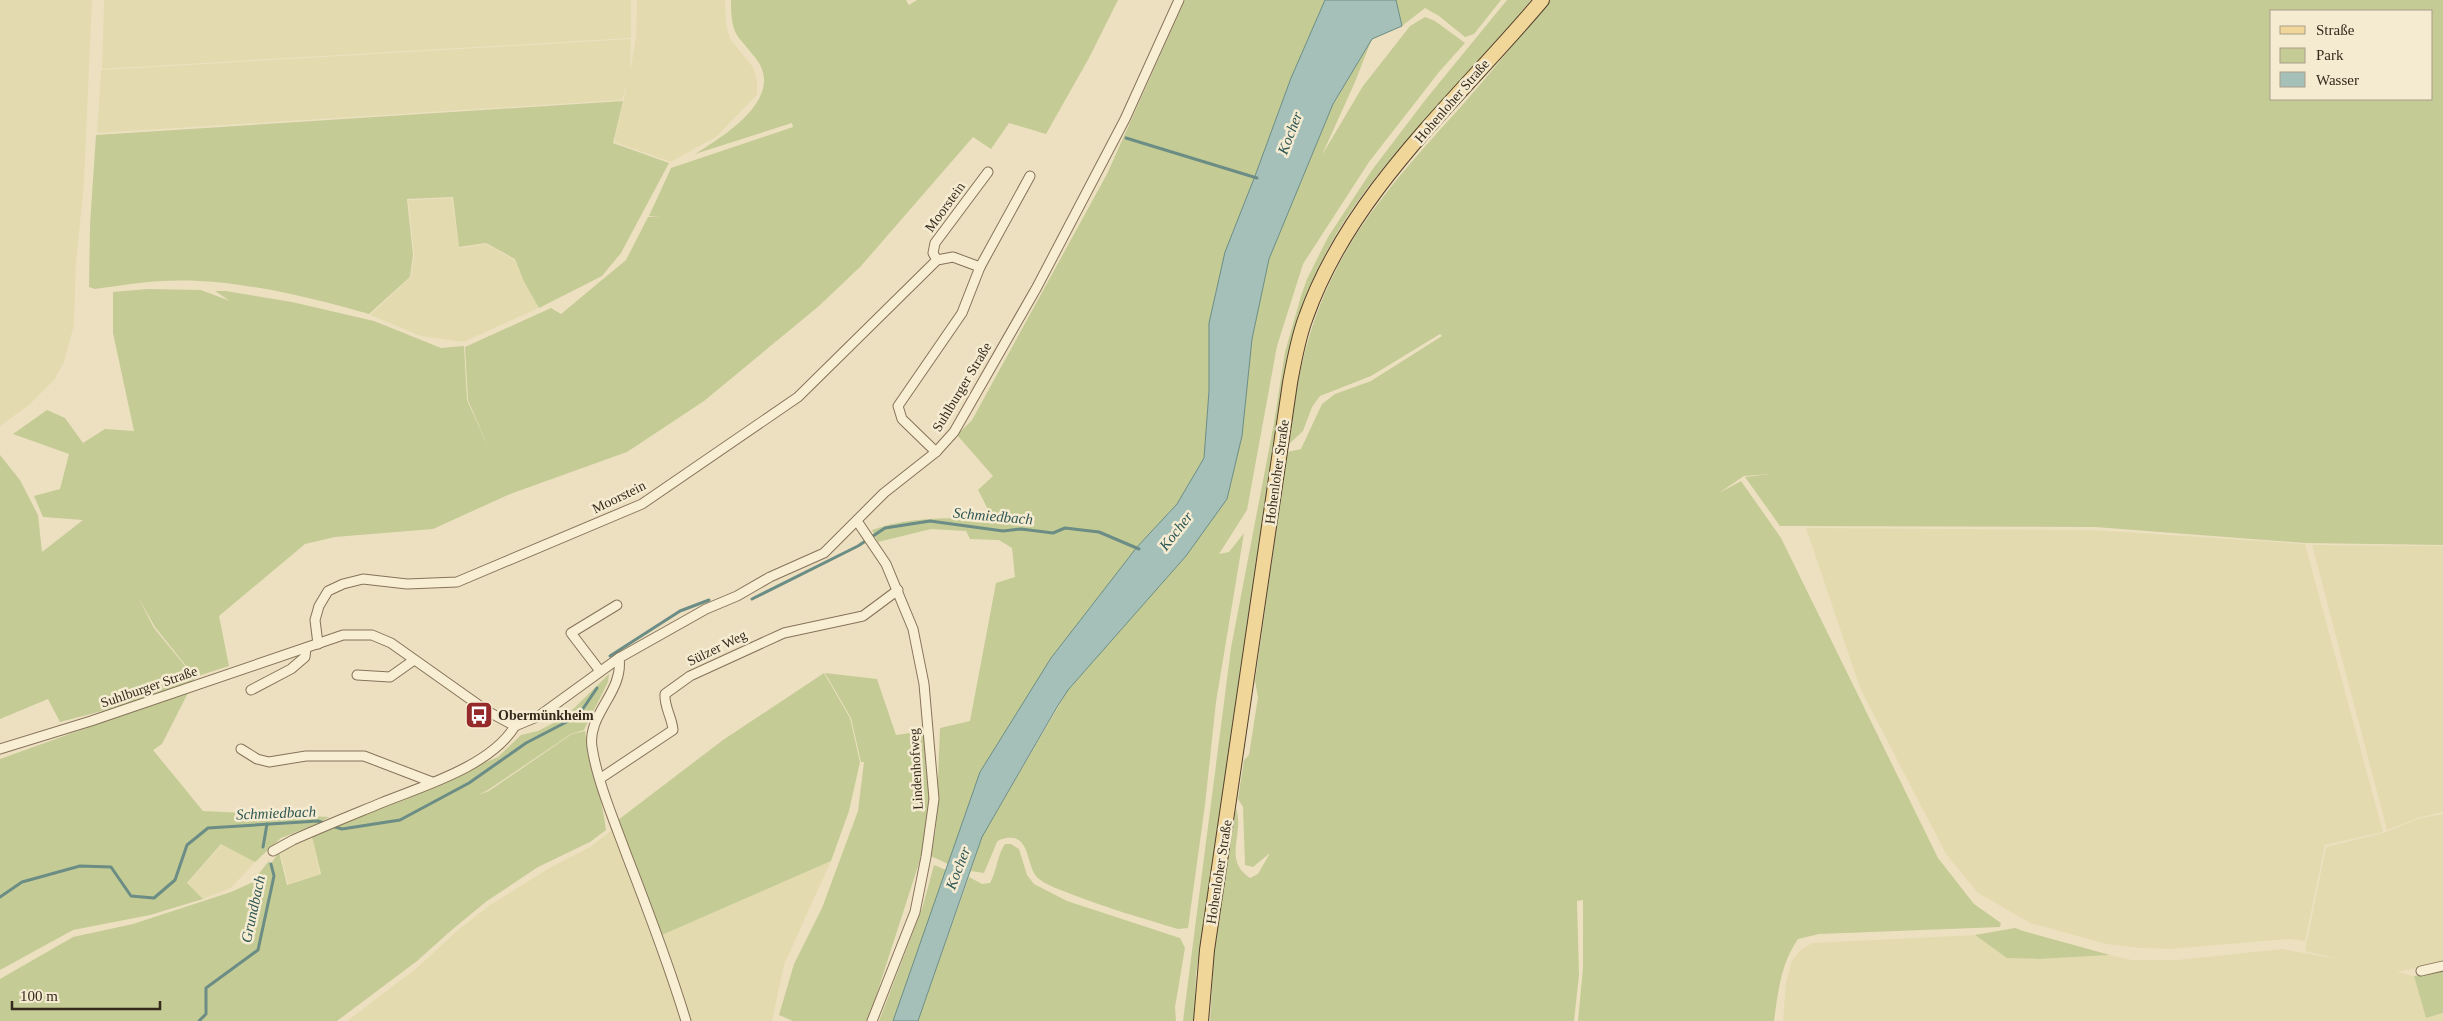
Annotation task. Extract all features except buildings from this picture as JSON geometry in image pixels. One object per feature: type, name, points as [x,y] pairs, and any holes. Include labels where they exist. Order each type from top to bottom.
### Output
[{"type":"main road","name":"Hohenloher Straße","points":[[1201,1021],[1207,950],[1290,383],[1306,316],[1334,257],[1367,203],[1474,74],[1542,0]]},
{"type":"street","name":"Suhlburger Straße","points":[[0,749],[90,721],[343,636],[372,635],[391,643],[487,711],[515,726],[539,716],[618,658],[706,609],[737,596],[770,577],[824,553],[884,493],[936,452],[954,432],[1037,287],[1125,119],[1180,0]]},
{"type":"street","name":"Moorstein","points":[[318,644],[315,620],[319,606],[328,592],[343,584],[363,578],[406,584],[457,582],[642,504],[798,397],[936,260],[933,252],[936,243],[988,172]]},
{"type":"street","points":[[936,452],[902,419],[898,406],[962,313],[980,267],[1030,176]]},
{"type":"street","points":[[936,260],[953,257],[980,267]]},
{"type":"street","name":"Lindenhofweg","points":[[857,521],[886,564],[913,629],[924,684],[934,799],[926,857],[915,912],[872,1021]]},
{"type":"street","name":"Sülzer Weg","points":[[601,778],[673,730],[672,722],[664,703],[664,694],[690,676],[784,633],[863,616],[898,590]]},
{"type":"street","points":[[600,671],[571,633],[617,605]]},
{"type":"street","points":[[251,690],[291,669],[305,658],[306,648]]},
{"type":"street","points":[[618,658],[619,673],[614,691],[593,726],[591,735],[592,748],[614,821],[672,974],[686,1021]]},
{"type":"street","points":[[356,675],[390,677],[414,660]]},
{"type":"street","points":[[273,851],[323,827],[471,764],[499,746],[509,737],[515,726]]},
{"type":"street","points":[[241,749],[257,759],[269,762],[306,756],[364,756],[432,782]]},
{"type":"street","points":[[2421,971],[2443,966]]},
{"type":"shaded area","points":[[0,0],[92,0],[84,185],[76,262],[74,325],[64,362],[54,380],[29,405],[0,426]]},
{"type":"shaded area","points":[[104,0],[631,0],[631,38],[102,69]]},
{"type":"shaded area","points":[[637,0],[725,0],[726,24],[730,39],[753,67],[757,80],[757,95],[716,137],[671,162],[614,142],[628,80],[622,100],[97,133],[101,70],[631,39],[630,73],[636,37]]},
{"type":"shaded area","points":[[452,198],[459,248],[486,244],[515,260],[524,283],[539,308],[463,342],[421,336],[370,315],[411,277],[414,255],[408,200]]},
{"type":"shaded area","points":[[1806,528],[2094,530],[2305,544],[2383,832],[2325,845],[2305,941],[2289,939],[2172,949],[2140,948],[2106,944],[2030,923],[1978,893],[1946,854],[1860,688]]},
{"type":"shaded area","points":[[2312,545],[2443,546],[2443,812],[2421,817],[2387,830]]},
{"type":"shaded area","points":[[2443,814],[2443,963],[2397,972],[2414,976],[2426,1018],[2443,1013],[2443,1021],[1783,1021],[1786,983],[1792,960],[1801,950],[1812,943],[1975,935],[2008,958],[2039,959],[2110,955],[2132,960],[2177,960],[2282,949],[2338,959],[2305,951],[2326,847],[2383,833],[2421,818]]},
{"type":"shaded area","points":[[613,829],[655,938],[682,1021],[347,1021],[418,967],[458,930],[490,905],[551,867],[590,847]]},
{"type":"shaded area","points":[[312,838],[320,874],[288,884],[280,852]]},
{"type":"shaded area","points":[[222,844],[255,862],[231,888],[203,899],[187,884]]},
{"type":"shaded area","points":[[831,861],[784,965],[772,1021],[690,1021],[662,935]]},
{"type":"green space","points":[[731,0],[906,0],[909,5],[917,0],[1118,0],[1089,58],[1046,134],[1009,123],[991,149],[973,137],[861,266],[819,306],[704,401],[627,452],[510,494],[433,529],[335,537],[305,544],[219,616],[229,666],[195,677],[155,627],[138,597],[154,628],[195,678],[192,682],[129,704],[60,722],[48,699],[0,719],[0,455],[20,480],[38,515],[42,552],[83,520],[43,517],[34,496],[60,489],[69,454],[13,434],[47,410],[65,418],[83,443],[105,429],[134,431],[113,333],[113,292],[148,289],[201,290],[230,301],[215,291],[226,291],[292,302],[374,321],[441,348],[464,346],[467,400],[490,451],[468,400],[465,347],[551,308],[561,314],[626,260],[648,217],[660,216],[649,216],[671,168],[793,127],[792,123],[695,154],[720,138],[747,115],[757,102],[763,89],[763,75],[757,60],[734,29]]},
{"type":"green space","points":[[1185,0],[1325,0],[1291,78],[1225,252],[1209,323],[1209,391],[1204,458],[1177,504],[1137,547],[1051,658],[980,772],[948,864],[931,856],[936,828],[940,728],[970,721],[996,583],[1015,577],[1012,548],[999,540],[970,539],[966,531],[931,529],[878,542],[872,530],[887,525],[917,520],[947,518],[993,519],[978,490],[993,476],[957,435],[972,420],[1107,174]]},
{"type":"green space","points":[[1396,0],[1501,0],[1474,34],[1465,37],[1439,16],[1425,8],[1402,26]]},
{"type":"green space","points":[[1507,0],[1531,0],[1506,32],[1423,122],[1370,185],[1326,253],[1299,319],[1196,974],[1194,1021],[1183,1021],[1231,648],[1274,423],[1285,352],[1301,296],[1307,279],[1328,237],[1372,170],[1426,99]]},
{"type":"green space","points":[[1549,0],[2443,0],[2443,545],[2305,543],[2095,527],[1780,526],[1745,477],[1770,474],[1744,476],[1719,493],[1741,481],[1781,538],[1938,858],[1974,904],[2001,923],[2000,927],[1819,934],[1798,939],[1784,968],[1774,1021],[1578,1021],[1583,968],[1583,900],[1577,901],[1579,975],[1574,1021],[1210,1021],[1214,954],[1236,808],[1238,827],[1236,855],[1237,863],[1242,871],[1250,878],[1258,874],[1270,853],[1253,867],[1245,865],[1243,807],[1238,799],[1244,760],[1249,755],[1258,697],[1255,681],[1287,452],[1301,449],[1322,404],[1335,394],[1371,381],[1442,336],[1440,334],[1371,376],[1320,396],[1312,407],[1303,431],[1289,444],[1298,381],[1308,340],[1331,280],[1358,231],[1391,186],[1508,51]]},
{"type":"green space","points":[[1425,17],[1435,21],[1465,43],[1439,72],[1369,162],[1303,264],[1277,346],[1247,510],[1219,554],[1229,552],[1244,533],[1216,702],[1205,805],[1188,928],[1178,929],[1124,913],[1046,884],[1035,874],[1024,847],[1015,838],[1007,838],[997,842],[984,873],[971,871],[982,837],[1068,690],[1186,556],[1227,499],[1242,436],[1252,339],[1269,259],[1333,104],[1372,39],[1322,155],[1363,86],[1410,26]]},
{"type":"green space","points":[[623,101],[613,143],[669,163],[621,253],[602,276],[539,308],[524,282],[515,259],[486,243],[459,247],[453,197],[407,199],[413,255],[410,277],[369,314],[267,289],[213,282],[163,281],[95,289],[89,287],[90,225],[96,135]]},
{"type":"green space","points":[[824,673],[850,718],[860,762],[849,811],[831,861],[662,935],[618,820],[723,740]]},
{"type":"green space","points":[[825,673],[877,679],[896,735],[924,731],[930,800],[921,857],[868,1021],[793,1021],[779,1015],[794,964],[822,908],[858,811],[864,762],[861,762],[851,718]]},
{"type":"green space","points":[[609,674],[608,682],[584,730],[571,734],[478,795],[489,791],[572,734],[585,731],[606,830],[590,842],[538,867],[487,901],[417,961],[337,1021],[0,1021],[0,979],[73,937],[133,924],[231,892],[251,883],[269,861],[274,873],[272,862],[279,852],[287,885],[321,874],[312,837],[498,757],[521,735],[538,731],[565,717]]},
{"type":"green space","points":[[189,691],[162,744],[153,750],[203,811],[329,817],[317,824],[281,838],[255,862],[221,844],[187,883],[203,899],[150,915],[73,930],[0,970],[0,759]]},
{"type":"green space","points":[[1005,844],[1011,844],[1019,849],[1027,875],[1034,884],[1067,901],[1180,938],[1185,948],[1175,1007],[1176,1021],[918,1021],[969,877],[982,884],[990,883]]},
{"type":"green space","points":[[934,865],[946,870],[893,1021],[879,1021],[922,909]]},
{"type":"green space","points":[[2015,928],[2110,955],[2039,959],[2007,958],[1975,935]]},
{"type":"green space","points":[[2443,971],[2443,1013],[2426,1018],[2414,976]]},
{"type":"water","name":"Kocher","points":[[1325,0],[1396,0],[1402,26],[1372,39],[1333,104],[1269,259],[1252,339],[1242,436],[1227,499],[1186,556],[1068,690],[1057,707],[982,837],[918,1021],[893,1021],[980,772],[1051,658],[1137,547],[1177,504],[1204,458],[1209,391],[1209,323],[1225,252],[1291,78]]},
{"type":"waterway","points":[[1126,138],[1257,178]]},
{"type":"waterway","name":"Schmiedbach","points":[[752,599],[858,546],[885,528],[930,521],[1003,531],[1021,529],[1053,533],[1065,528],[1099,532],[1139,549]]},
{"type":"waterway","name":"Schmiedbach","points":[[610,656],[680,611],[709,600]]},
{"type":"waterway","name":"Schmiedbach","points":[[332,826],[342,829],[400,820],[469,783],[526,743],[578,716],[597,688]]},
{"type":"waterway","name":"Schmiedbach","points":[[0,897],[22,882],[80,866],[111,867],[131,896],[154,898],[175,880],[187,845],[208,828],[318,821],[324,823]]},
{"type":"waterway","name":"Grundbach","points":[[263,847],[267,824]]},
{"type":"waterway","name":"Grundbach","points":[[199,1021],[206,1014],[206,988],[258,950],[274,876],[271,864]]},
{"type":"place","name":"Obermünkheim","points":[[479,715]]}]
